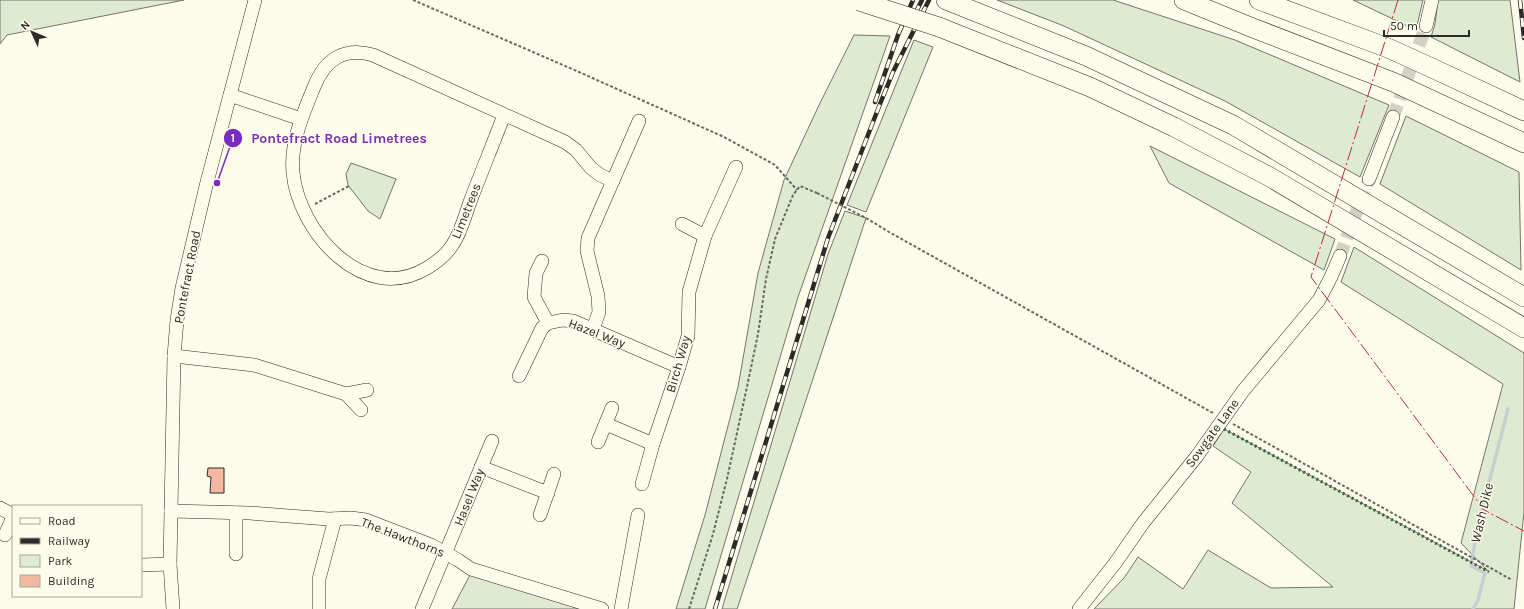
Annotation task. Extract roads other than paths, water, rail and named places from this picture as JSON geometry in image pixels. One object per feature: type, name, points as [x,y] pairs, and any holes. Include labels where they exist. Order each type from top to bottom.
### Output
[{"type":"highway","points":[[946,0],[1086,56],[1233,125],[1524,296]]},
{"type":"highway","points":[[1184,0],[1393,82],[1518,140]]},
{"type":"highway","points":[[1259,0],[1388,48],[1524,111]]},
{"type":"highway","points":[[856,1],[939,28],[1090,87],[1174,127],[1270,177],[1517,324]]},
{"type":"street","name":"Pontefract Road","points":[[173,609],[170,564],[174,356],[177,320],[182,288],[206,186],[255,0]]},
{"type":"street","points":[[1426,26],[1432,0]]},
{"type":"street","name":"Limetrees","points":[[504,115],[453,244],[435,263],[420,272],[408,277],[396,279],[382,278],[358,269],[344,261],[325,245],[315,232],[303,210],[295,186],[293,162],[295,140],[301,119],[317,79],[324,67],[333,59],[346,54],[361,52],[373,56],[565,142],[576,150],[600,175],[613,181]]},
{"type":"street","points":[[230,95],[301,119]]},
{"type":"street","points":[[1370,179],[1393,117]]},
{"type":"street","points":[[593,329],[599,312],[598,296],[587,251],[588,238],[639,122]]},
{"type":"street","name":"Birch Way","points":[[642,484],[652,444],[679,367],[688,336],[689,292],[705,236],[736,167]]},
{"type":"street","points":[[682,224],[705,236]]},
{"type":"street","name":"Sowgate Lane","points":[[1079,609],[1116,562],[1143,523],[1197,456],[1223,418],[1268,360],[1319,300],[1340,256]]},
{"type":"street","points":[[519,376],[542,328],[548,323],[534,298],[536,273],[542,261]]},
{"type":"street","name":"Hazel Way","points":[[548,323],[563,320],[573,321],[679,367]]},
{"type":"street","points":[[174,356],[254,365],[346,394],[367,390]]},
{"type":"street","points":[[346,394],[361,410]]},
{"type":"street","points":[[598,442],[612,408]]},
{"type":"street","points":[[606,424],[652,444]]},
{"type":"street","name":"Hasel Way","points":[[422,609],[492,441]]},
{"type":"street","points":[[481,467],[548,493]]},
{"type":"street","points":[[540,515],[554,474]]},
{"type":"street","points":[[0,508],[12,515]]},
{"type":"street","name":"The Hawthorns","points":[[171,511],[335,519],[350,518],[366,520],[431,545],[471,569],[602,609]]},
{"type":"street","points":[[236,513],[236,554]]},
{"type":"street","points":[[621,609],[638,515]]},
{"type":"street","points":[[4,535],[12,518]]},
{"type":"street","points":[[319,609],[319,579],[335,519]]},
{"type":"street","points":[[142,565],[170,564]]},
{"type":"waterway","name":"Wash Dike","points":[[1473,609],[1478,600],[1485,573],[1471,566],[1477,529],[1508,409]]},
{"type":"tunnel","points":[[1393,117],[1426,26]]},
{"type":"tunnel","points":[[1340,256],[1369,179]]},
{"type":"railway","points":[[875,102],[898,35],[913,0]]},
{"type":"railway","points":[[915,14],[922,0]]},
{"type":"railway","points":[[715,609],[828,238],[893,72],[929,0]]},
{"type":"railway","points":[[1520,0],[1524,38]]},
{"type":"place","name":"Pontefract Road Limetrees","points":[[217,183]]}]
